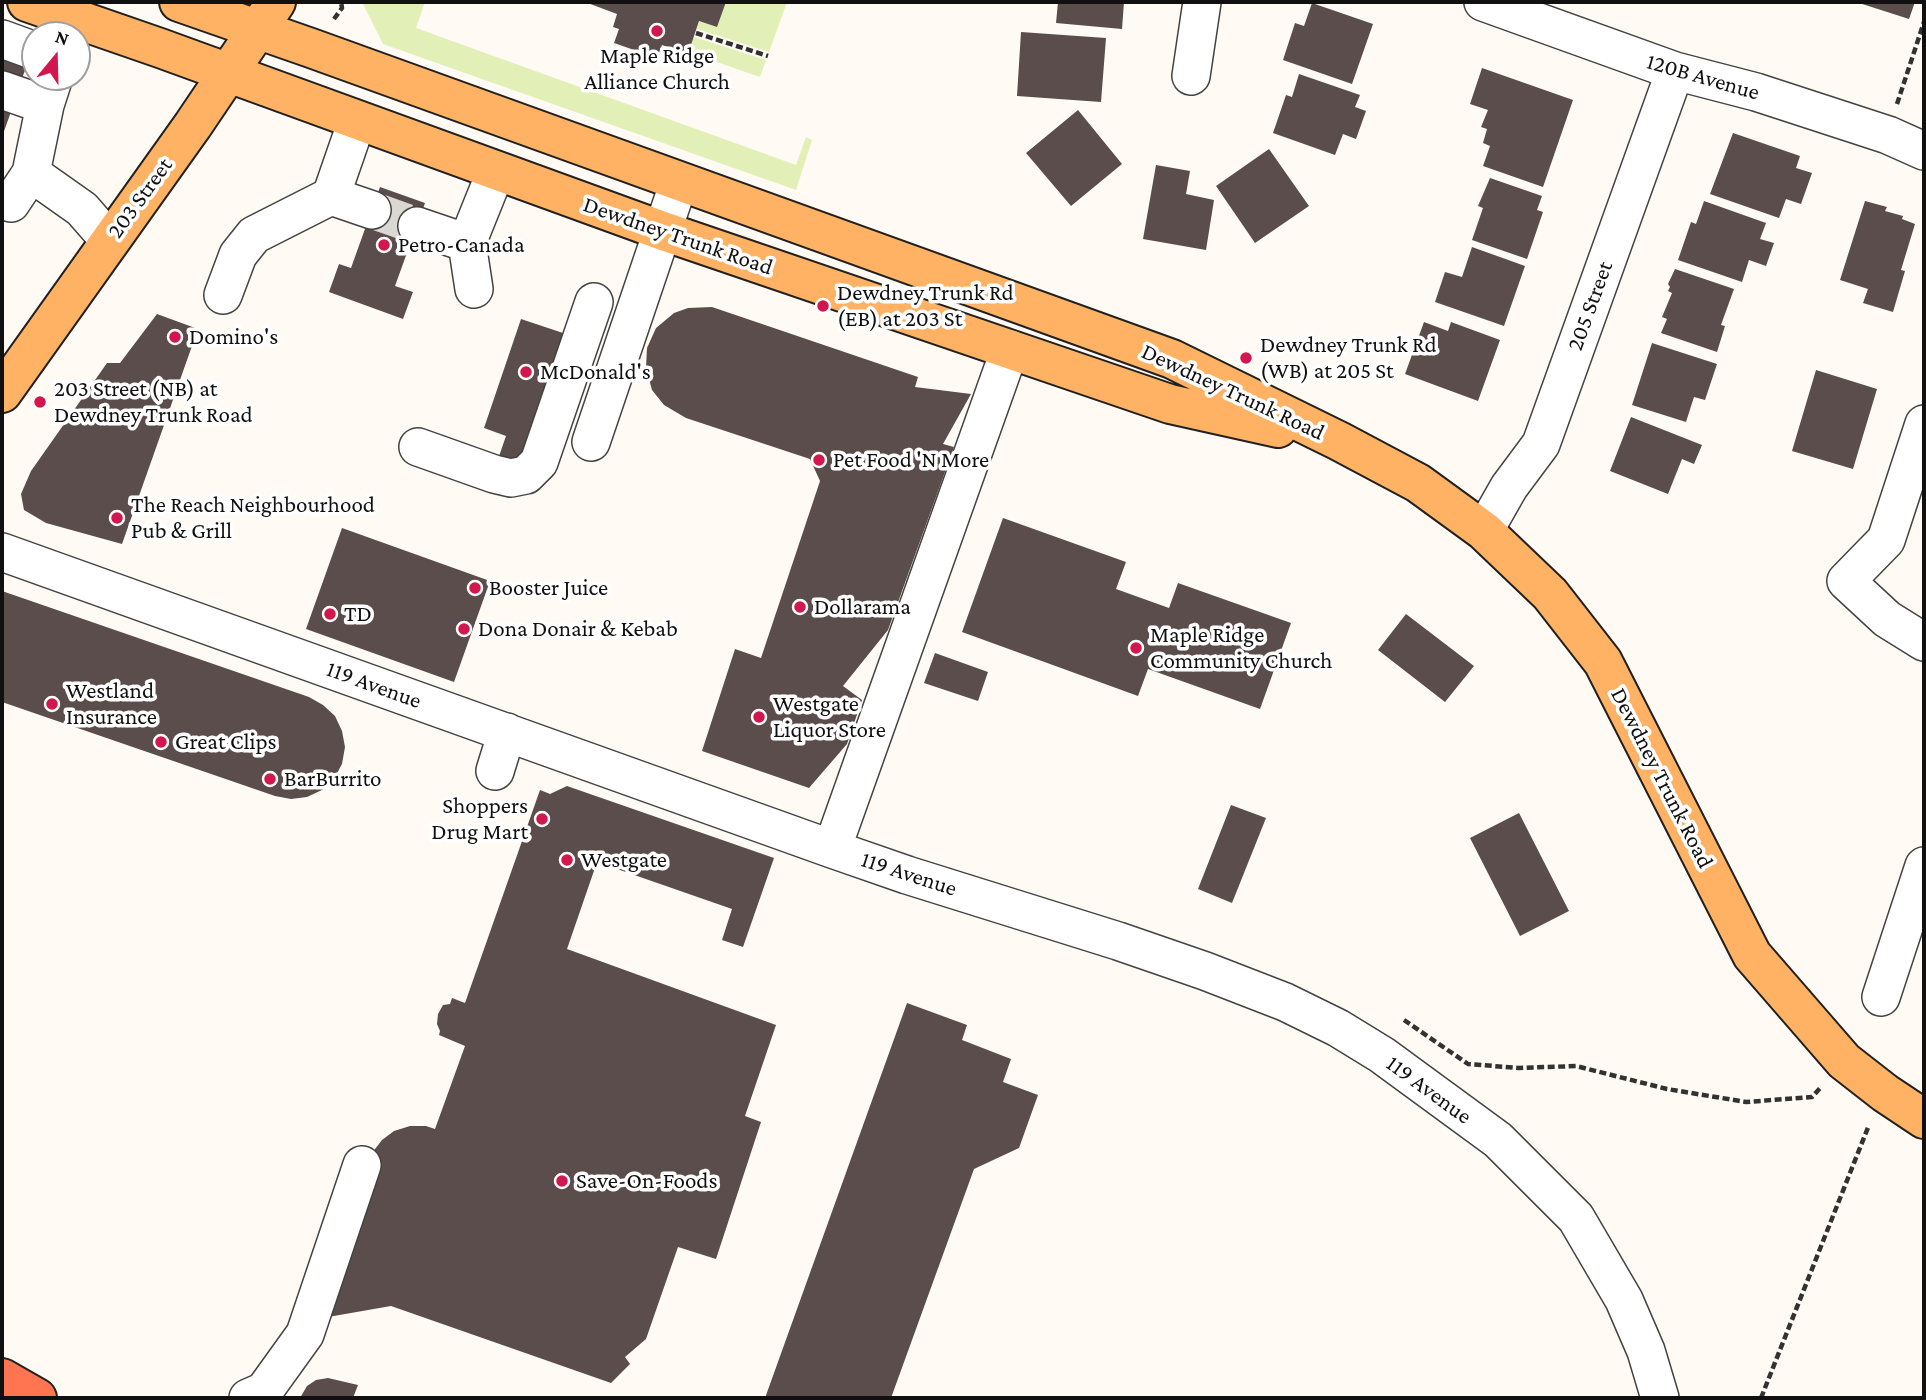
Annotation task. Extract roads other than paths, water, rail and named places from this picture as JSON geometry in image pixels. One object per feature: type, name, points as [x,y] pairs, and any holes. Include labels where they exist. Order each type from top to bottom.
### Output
[{"type":"highway","points":[[2,1378],[37,1398]]},
{"type":"main road","name":"Dewdney Trunk Road","points":[[27,2],[60,21]]},
{"type":"main road","name":"Dewdney Trunk Road","points":[[178,2],[267,16],[679,182],[1172,359],[1418,482],[1485,531],[1550,594],[1603,662],[1752,955],[1844,1061],[1924,1119]]},
{"type":"main road","name":"203 Street","points":[[2,393],[229,74],[267,16]]},
{"type":"main road","name":"Dewdney Trunk Road","points":[[91,33],[229,74],[663,231],[1170,404],[1339,441]]},
{"type":"street","points":[[1192,76],[1202,2]]},
{"type":"street","name":"120B Avenue","points":[[1483,2],[1675,71],[1756,92],[1888,135],[1924,151]]},
{"type":"street","points":[[2,39],[21,46]]},
{"type":"street","name":"205 Street","points":[[1485,531],[1510,487],[1541,444],[1675,71]]},
{"type":"street","points":[[2,90],[21,90]]},
{"type":"street","points":[[5,209],[31,173],[49,91]]},
{"type":"street","points":[[223,295],[239,256],[254,235],[331,196],[357,121]]},
{"type":"street","points":[[474,289],[467,243],[496,171]]},
{"type":"street","points":[[31,173],[82,209],[110,241]]},
{"type":"street","points":[[591,442],[679,182]]},
{"type":"street","points":[[331,196],[372,210]]},
{"type":"street","points":[[417,226],[467,243]]},
{"type":"street","points":[[418,447],[494,474],[511,478],[526,475],[539,462],[594,302]]},
{"type":"street","points":[[832,849],[1010,349]]},
{"type":"street","points":[[1924,424],[1886,540],[1846,581],[1888,619],[1924,642]]},
{"type":"street","name":"119 Avenue","points":[[2,552],[832,849],[1118,941],[1228,980],[1285,1002],[1338,1028],[1381,1055],[1498,1140],[1576,1218],[1624,1300],[1646,1351],[1660,1398]]},
{"type":"street","points":[[495,771],[507,732]]},
{"type":"street","points":[[1881,997],[1924,866]]},
{"type":"street","points":[[259,1396],[305,1334],[362,1165]]},
{"type":"tunnel","points":[[372,210],[417,226]]},
{"type":"place","name":"Maple Ridge Alliance Church","points":[[657,31]]},
{"type":"place","name":"Petro-Canada","points":[[384,245]]},
{"type":"place","name":"Dewdney Trunk Rd (EB) at 203 St","points":[[823,306]]},
{"type":"place","name":"Domino's","points":[[175,337]]},
{"type":"place","name":"Dewdney Trunk Rd (WB) at 205 St","points":[[1246,358]]},
{"type":"place","name":"McDonald's","points":[[526,372]]},
{"type":"place","name":"203 Street (NB) at Dewdney Trunk Road","points":[[40,402]]},
{"type":"place","name":"Pet Food 'N More","points":[[819,460]]},
{"type":"place","name":"The Reach Neighbourhood Pub & Grill","points":[[117,518]]},
{"type":"place","name":"Booster Juice","points":[[475,588]]},
{"type":"place","name":"Dollarama","points":[[800,607]]},
{"type":"place","name":"TD","points":[[330,614]]},
{"type":"place","name":"Dona Donair & Kebab","points":[[464,629]]},
{"type":"place","name":"Maple Ridge Community Church","points":[[1136,648]]},
{"type":"place","name":"Westland Insurance","points":[[52,704]]},
{"type":"place","name":"Westgate Liquor Store","points":[[759,717]]},
{"type":"place","name":"Great Clips","points":[[161,742]]},
{"type":"place","name":"BarBurrito","points":[[270,779]]},
{"type":"place","name":"Shoppers Drug Mart","points":[[542,819]]},
{"type":"place","name":"Westgate","points":[[567,860]]},
{"type":"place","name":"Save-On-Foods","points":[[562,1181]]}]
